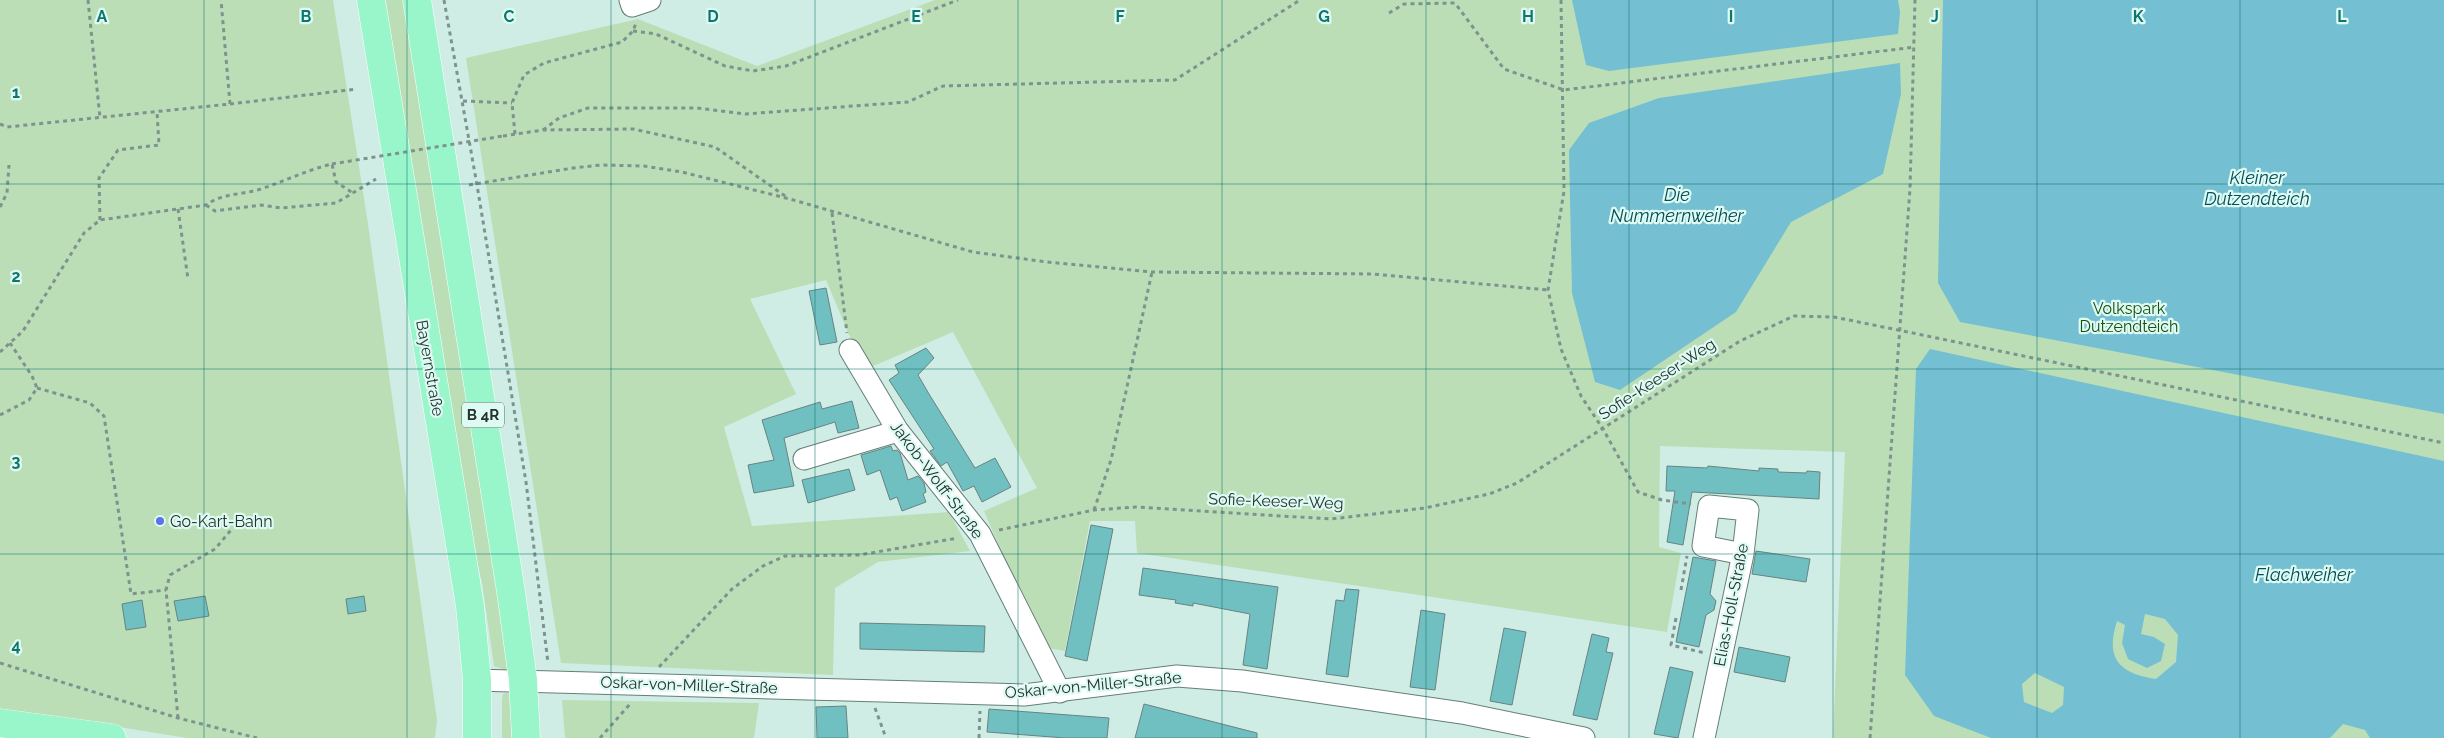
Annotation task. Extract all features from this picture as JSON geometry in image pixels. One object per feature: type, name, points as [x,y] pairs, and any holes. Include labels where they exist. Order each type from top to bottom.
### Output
[{"type":"main road","name":"Bayernstraße","points":[[371,0],[467,589],[477,680],[477,738]]},
{"type":"main road","name":"B 4R","points":[[417,0],[512,592],[523,680],[526,738]]},
{"type":"main road","points":[[0,723],[112,738]]},
{"type":"street","name":"Jakob-Wolff-Straße","points":[[850,350],[898,431],[980,534],[1060,692]]},
{"type":"street","points":[[804,458],[898,431]]},
{"type":"street","points":[[1709,506],[1704,546],[1743,554]]},
{"type":"street","name":"Elias-Holl-Straße","points":[[1704,738],[1743,554],[1748,510],[1709,506]]},
{"type":"street","name":"Oskar-von-Miller-Straße","points":[[477,680],[1024,695],[1177,676],[1242,681],[1462,712],[1584,738]]},
{"type":"path","points":[[88,0],[100,118]]},
{"type":"path","points":[[221,0],[230,104]]},
{"type":"path","points":[[444,0],[478,185],[526,482],[551,681]]},
{"type":"path","points":[[633,31],[656,34],[725,66],[752,70],[786,66],[958,0]]},
{"type":"path","points":[[543,130],[559,118],[588,108],[697,108],[745,114],[908,102],[943,86],[1175,80],[1300,0]]},
{"type":"path","points":[[1561,0],[1564,90],[1564,191],[1548,290],[1561,349],[1581,396],[1603,429],[1638,492],[1662,500],[1709,506]]},
{"type":"path","points":[[1870,738],[1898,330],[1910,189],[1915,0]]},
{"type":"path","points":[[515,134],[512,103],[524,75],[544,63],[622,42],[633,31],[638,19],[637,2]]},
{"type":"path","points":[[1389,13],[1404,4],[1455,3],[1504,70],[1564,90],[1915,47]]},
{"type":"path","points":[[0,124],[7,127],[100,118],[356,89]]},
{"type":"path","points":[[462,101],[512,103]]},
{"type":"path","points":[[100,220],[99,178],[118,150],[159,146],[157,112]]},
{"type":"path","points":[[0,352],[23,331],[84,233],[100,220],[206,205],[215,198],[260,189],[308,170],[332,164],[543,130],[632,129],[715,147],[790,199]]},
{"type":"path","points":[[332,164],[336,182],[353,193]]},
{"type":"path","points":[[462,186],[478,185],[601,164],[644,166],[682,172],[790,199],[973,252],[1047,262],[1152,272],[1373,274],[1548,290]]},
{"type":"path","points":[[0,207],[7,193],[9,165]]},
{"type":"path","points":[[206,205],[215,210],[261,204],[281,208],[336,203],[376,180]]},
{"type":"path","points":[[178,210],[188,279]]},
{"type":"path","points":[[832,212],[850,350]]},
{"type":"path","points":[[1094,510],[1111,460],[1152,272]]},
{"type":"path","name":"Sofie-Keeser-Weg","points":[[656,671],[732,589],[763,566],[785,556],[859,555],[980,534],[1094,510],[1136,507],[1331,519],[1425,508],[1489,494],[1517,483],[1740,341],[1794,316],[1834,317],[2444,443]]},
{"type":"path","points":[[10,343],[32,376],[37,388]]},
{"type":"path","points":[[0,415],[29,400],[37,388]]},
{"type":"path","points":[[37,388],[90,403],[104,416],[131,594],[166,590]]},
{"type":"path","points":[[178,718],[166,590],[170,575],[215,549],[231,530]]},
{"type":"path","points":[[1681,590],[1688,552],[1704,546]]},
{"type":"path","points":[[1676,618],[1671,646],[1721,656]]},
{"type":"path","points":[[0,664],[178,718],[257,738]]},
{"type":"path","points":[[869,691],[886,738]]},
{"type":"path","points":[[979,738],[981,694]]},
{"type":"path","points":[[600,738],[637,698]]},
{"type":"green space","points":[[0,0],[333,0],[368,224],[437,720],[435,738],[187,738],[69,719],[0,711]]},
{"type":"green space","points":[[380,0],[406,0],[512,660],[508,669],[504,670],[494,666],[482,583],[466,512]]},
{"type":"green space","name":"Volkspark Dutzendteich","points":[[935,0],[2444,0],[2444,738],[1833,738],[1845,452],[1660,446],[1659,547],[1681,553],[1667,632],[1137,553],[1135,521],[1090,521],[1065,651],[1042,647],[984,511],[1037,488],[953,332],[864,370],[826,280],[750,299],[796,394],[724,427],[752,526],[949,512],[970,551],[878,562],[835,588],[833,675],[561,663],[466,58],[638,19],[757,66]]},
{"type":"green space","points":[[503,694],[512,695],[516,738],[502,738],[502,699]]},
{"type":"green space","points":[[562,700],[759,703],[754,738],[565,738]]},
{"type":"water","points":[[1572,0],[1898,0],[1900,12],[1898,34],[1609,71],[1586,65]]},
{"type":"water","name":"Kleiner Dutzendteich","points":[[1943,0],[2444,0],[2444,414],[1960,322],[1938,283]]},
{"type":"water","name":"Die Nummernweiher","points":[[1900,63],[1901,94],[1883,174],[1791,222],[1736,312],[1620,390],[1595,382],[1572,293],[1569,150],[1589,123],[1659,98]]},
{"type":"water","name":"Flachweiher","points":[[1930,349],[2444,461],[2444,738],[2370,738],[2365,730],[2343,724],[2330,738],[1991,738],[1934,716],[1905,675],[1916,369]],"holes":[[[2145,614],[2165,619],[2178,635],[2176,662],[2156,679],[2133,673],[2124,668],[2114,654],[2113,645],[2117,621],[2125,625],[2122,643],[2128,659],[2147,668],[2161,661],[2165,644],[2154,637],[2141,634]],[[2035,673],[2064,687],[2063,705],[2052,713],[2024,702],[2022,684]]]},
{"type":"building","points":[[826,288],[837,342],[820,345],[809,291]]},
{"type":"building","points":[[926,348],[934,358],[918,375],[929,394],[975,468],[995,458],[1011,487],[982,502],[974,486],[963,491],[947,462],[941,466],[930,451],[934,449],[889,380],[899,373],[895,365]]},
{"type":"building","points":[[852,401],[859,428],[838,433],[835,422],[784,438],[794,486],[754,493],[748,465],[774,460],[762,420],[820,402],[822,409]]},
{"type":"building","points":[[891,446],[893,451],[897,450],[900,453],[908,480],[918,476],[924,483],[926,492],[923,494],[926,502],[902,511],[897,497],[890,500],[880,470],[867,475],[861,455]]},
{"type":"building","points":[[1667,466],[1707,468],[1708,466],[1759,471],[1759,468],[1778,469],[1778,472],[1820,472],[1819,499],[1692,492],[1683,545],[1667,542],[1675,491],[1666,491]]},
{"type":"building","points":[[849,469],[855,490],[808,503],[802,480]]},
{"type":"building","points":[[1091,525],[1113,529],[1087,661],[1065,656]]},
{"type":"building","points":[[1756,551],[1810,559],[1806,582],[1752,574]]},
{"type":"building","points":[[1693,557],[1716,561],[1710,594],[1716,601],[1714,610],[1706,615],[1699,647],[1676,642]]},
{"type":"building","points":[[1143,568],[1278,587],[1267,669],[1243,665],[1250,614],[1193,603],[1193,606],[1175,603],[1176,600],[1139,595]]},
{"type":"building","points":[[1346,589],[1359,590],[1348,677],[1326,674],[1336,600],[1344,601]]},
{"type":"building","points":[[205,596],[209,616],[178,621],[174,601]]},
{"type":"building","points":[[364,596],[366,611],[348,614],[346,599]]},
{"type":"building","points":[[142,600],[146,627],[126,630],[122,604]]},
{"type":"building","points":[[1421,610],[1445,614],[1435,690],[1410,687]]},
{"type":"building","points":[[860,623],[985,626],[984,652],[860,649]]},
{"type":"building","points":[[1504,628],[1526,632],[1512,705],[1490,701]]},
{"type":"building","points":[[1592,634],[1609,638],[1606,652],[1613,653],[1597,720],[1573,715]]},
{"type":"building","points":[[1739,647],[1790,657],[1785,682],[1734,672]]},
{"type":"building","points":[[1670,667],[1693,672],[1678,738],[1654,734]]},
{"type":"building","points":[[1144,704],[1257,733],[1257,738],[1135,738]]},
{"type":"building","points":[[846,706],[848,738],[817,738],[816,707]]},
{"type":"building","points":[[989,709],[1109,718],[1107,738],[1065,738],[987,732]]},
{"type":"place","name":"Go-Kart-Bahn","points":[[160,521]]}]
